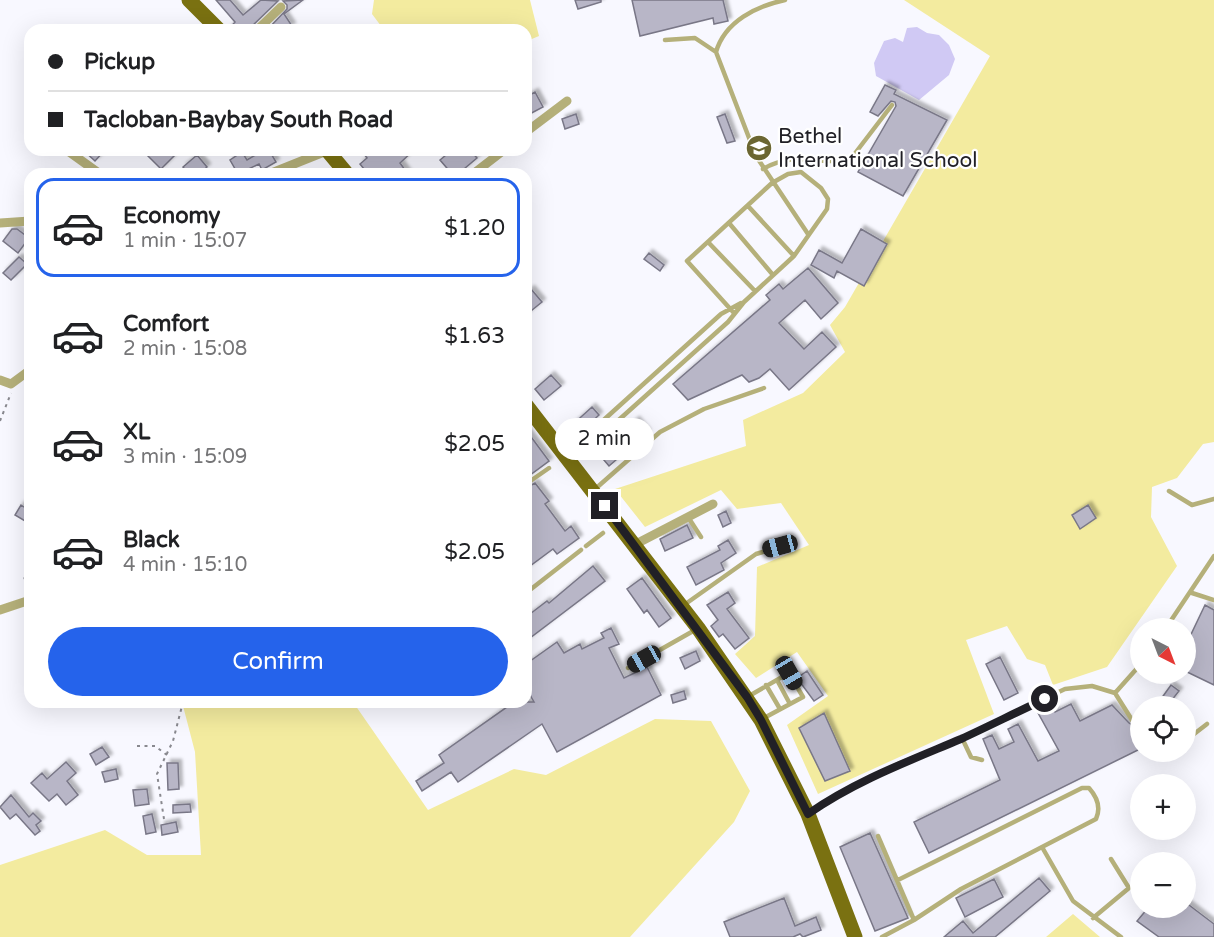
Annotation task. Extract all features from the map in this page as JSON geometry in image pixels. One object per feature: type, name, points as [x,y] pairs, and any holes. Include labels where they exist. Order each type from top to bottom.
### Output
[{"type":"main road","points":[[189,0],[213,24]]},
{"type":"main road","points":[[333,156],[342,168]]},
{"type":"main road","points":[[532,413],[593,491],[614,524],[634,545],[698,628],[747,697],[808,814],[853,936]]},
{"type":"street","points":[[263,24],[281,7]]},
{"type":"street","points":[[532,127],[567,101]]},
{"type":"street","points":[[75,156],[91,168]]},
{"type":"street","points":[[284,168],[313,156]]},
{"type":"street","points":[[481,168],[496,156]]},
{"type":"street","points":[[0,223],[24,221]]},
{"type":"street","points":[[0,380],[11,384],[24,374]]},
{"type":"street","points":[[634,545],[687,515],[713,504]]},
{"type":"street","points":[[0,610],[24,602]]},
{"type":"lane","points":[[716,52],[721,39],[748,13],[761,5],[785,0]]},
{"type":"lane","points":[[665,40],[695,38],[716,52],[763,169],[808,234]]},
{"type":"lane","points":[[763,169],[784,159],[844,160],[853,156],[892,105]]},
{"type":"lane","points":[[568,458],[794,256],[826,209],[828,199],[821,188],[801,172],[788,174],[772,183],[687,261],[732,311]]},
{"type":"lane","points":[[748,206],[794,256]]},
{"type":"lane","points":[[729,223],[773,275]]},
{"type":"lane","points":[[708,242],[755,291]]},
{"type":"lane","points":[[568,458],[722,314],[732,311]]},
{"type":"lane","points":[[593,491],[660,432],[704,409],[764,388]]},
{"type":"lane","points":[[532,480],[549,468]]},
{"type":"lane","points":[[1169,491],[1192,505],[1214,499]]},
{"type":"lane","points":[[687,515],[701,537]]},
{"type":"lane","points":[[532,588],[603,533]]},
{"type":"lane","points":[[681,607],[756,554],[795,542]]},
{"type":"lane","points":[[1173,618],[1192,593],[1214,556]]},
{"type":"lane","points":[[1192,593],[1214,600]]},
{"type":"lane","points":[[628,668],[698,628]]},
{"type":"lane","points":[[747,697],[789,673],[803,697],[761,720]]},
{"type":"lane","points":[[1115,693],[1130,676]]},
{"type":"lane","points":[[777,680],[790,704]]},
{"type":"lane","points":[[766,686],[780,709]]},
{"type":"lane","points":[[808,814],[825,802],[900,763],[962,738],[1065,689],[1092,686],[1115,693],[1130,717]]},
{"type":"lane","points":[[1196,732],[1207,724]]},
{"type":"lane","points":[[962,738],[971,757],[982,760]]},
{"type":"lane","points":[[882,937],[914,920],[961,889],[1096,819],[1099,812],[1096,795],[1089,788],[1082,788],[898,880]]},
{"type":"lane","points":[[878,836],[914,920]]},
{"type":"lane","points":[[1042,848],[1066,892],[1093,918],[1121,937]]},
{"type":"lane","points":[[1093,918],[1129,888],[1111,858]]},
{"type":"path","points":[[0,421],[10,396],[11,384]]},
{"type":"path","points":[[164,819],[157,774],[167,755],[181,708]]},
{"type":"path","points":[[137,746],[155,746],[167,755]]},
{"type":"shaded area","points":[[374,0],[530,0],[539,36],[532,39],[532,24],[380,24],[372,14]]},
{"type":"shaded area","points":[[904,0],[1214,0],[1214,442],[1203,444],[1177,478],[1152,487],[1151,517],[1177,566],[1141,618],[1130,618],[1130,634],[1107,667],[1053,685],[1045,665],[1027,659],[1007,626],[966,640],[994,714],[818,794],[787,725],[828,696],[797,652],[756,678],[735,654],[755,636],[757,567],[809,545],[781,503],[737,509],[721,490],[645,527],[615,489],[746,446],[743,420],[803,393],[845,352],[830,325],[845,307],[990,56]]},
{"type":"shaded area","points":[[917,27],[927,33],[939,35],[949,45],[955,59],[949,75],[919,100],[876,76],[874,63],[884,41],[895,38],[903,42],[907,28]]},
{"type":"shaded area","points":[[184,708],[357,708],[428,810],[514,769],[546,775],[655,719],[711,721],[750,791],[734,822],[630,937],[0,937],[0,865],[105,830],[147,855],[201,855],[195,752]]},
{"type":"shaded area","points":[[1073,914],[1100,937],[1046,937]]},
{"type":"building","points":[[216,0],[230,0],[243,15],[261,0],[278,1],[254,24],[233,24],[235,22]]},
{"type":"building","points":[[303,0],[284,14],[291,24],[273,24],[287,9],[283,1]]},
{"type":"building","points":[[575,0],[601,0],[601,2],[578,9]]},
{"type":"building","points":[[632,0],[723,0],[728,21],[714,24],[713,18],[640,36]]},
{"type":"building","points":[[885,85],[896,90],[894,94],[947,120],[903,196],[858,172],[896,106],[895,102],[891,101],[878,116],[870,112]]},
{"type":"building","points":[[535,92],[543,107],[532,113],[532,94]]},
{"type":"building","points":[[576,114],[579,124],[565,129],[562,119]]},
{"type":"building","points":[[725,114],[735,141],[727,143],[717,117]]},
{"type":"building","points":[[90,156],[100,156],[95,161]]},
{"type":"building","points":[[148,156],[174,156],[162,168]]},
{"type":"building","points":[[198,156],[207,167],[184,168]]},
{"type":"building","points":[[236,156],[244,156],[247,160],[254,156],[272,156],[276,162],[266,168],[261,168],[259,164],[251,168],[235,168],[230,160]]},
{"type":"building","points":[[366,156],[408,156],[400,163],[404,168],[363,168],[360,164],[367,158]]},
{"type":"building","points":[[445,156],[475,156],[477,158],[465,168],[447,168],[440,160]]},
{"type":"building","points":[[12,229],[17,229],[24,234],[24,245],[18,253],[3,241]]},
{"type":"building","points":[[861,229],[887,244],[864,286],[837,271],[834,278],[811,265],[819,250],[842,263]]},
{"type":"building","points":[[649,253],[664,265],[660,271],[644,259]]},
{"type":"building","points":[[19,257],[24,261],[24,267],[11,280],[3,273]]},
{"type":"building","points":[[808,268],[838,303],[821,319],[805,300],[779,323],[804,349],[822,332],[836,347],[789,390],[770,369],[759,378],[749,382],[742,375],[688,400],[673,384],[770,300],[766,295],[779,284],[783,289]]},
{"type":"building","points":[[532,290],[542,302],[532,310]]},
{"type":"building","points":[[551,375],[561,386],[544,400],[535,389]]},
{"type":"building","points":[[592,407],[599,415],[568,444],[561,435]]},
{"type":"building","points":[[636,420],[647,433],[609,466],[598,453]]},
{"type":"building","points":[[532,438],[549,461],[532,474]]},
{"type":"building","points":[[535,483],[549,501],[545,504],[565,531],[571,526],[579,538],[557,554],[553,549],[532,565],[532,485]]},
{"type":"building","points":[[21,505],[24,507],[24,520],[15,515]]},
{"type":"building","points":[[1088,505],[1096,518],[1080,529],[1072,515]]},
{"type":"building","points":[[726,511],[731,523],[723,527],[718,515]]},
{"type":"building","points":[[687,525],[693,538],[665,551],[660,539]]},
{"type":"building","points":[[728,540],[736,553],[721,563],[724,570],[696,585],[687,567],[720,550],[718,546]]},
{"type":"building","points":[[593,566],[605,581],[532,636],[532,612],[547,601],[549,603]]},
{"type":"building","points":[[642,578],[671,618],[659,627],[647,610],[644,613],[627,589]]},
{"type":"building","points":[[728,592],[735,603],[727,609],[749,638],[735,649],[723,634],[719,637],[711,626],[718,620],[707,605]]},
{"type":"building","points":[[1205,605],[1214,610],[1214,685],[1196,676],[1196,624]]},
{"type":"building","points":[[611,628],[619,644],[609,648],[624,678],[647,667],[661,695],[557,752],[542,724],[458,782],[451,772],[422,791],[416,781],[444,763],[439,755],[506,708],[532,708],[532,702],[534,702],[532,698],[532,660],[557,642],[564,653],[580,644],[582,649],[604,638],[601,633]]},
{"type":"building","points":[[696,651],[700,661],[685,669],[680,658]]},
{"type":"building","points":[[1000,657],[1018,693],[1004,700],[986,664]]},
{"type":"building","points":[[807,671],[823,695],[814,701],[797,678]]},
{"type":"building","points":[[1171,685],[1179,691],[1175,696],[1163,696]]},
{"type":"building","points":[[684,691],[686,699],[673,703],[671,695]]},
{"type":"building","points":[[1051,704],[1055,712],[1071,704],[1080,721],[1112,705],[1130,724],[1130,754],[929,853],[914,822],[1000,780],[983,739],[992,735],[999,749],[1014,742],[1008,729],[1018,724],[1038,761],[1059,751],[1037,711]]},
{"type":"building","points":[[824,713],[850,771],[825,781],[799,728]]},
{"type":"building","points":[[102,747],[109,757],[96,765],[90,754]]},
{"type":"building","points":[[66,762],[76,773],[67,781],[78,795],[66,805],[57,794],[49,801],[31,783],[42,773],[47,779]]},
{"type":"building","points":[[167,763],[178,763],[179,789],[168,790]]},
{"type":"building","points":[[116,769],[118,779],[105,782],[102,772]]},
{"type":"building","points":[[147,789],[149,804],[135,806],[133,790]]},
{"type":"building","points":[[11,795],[29,817],[33,813],[41,821],[36,825],[40,831],[35,835],[16,814],[10,819],[0,807]]},
{"type":"building","points":[[190,804],[191,812],[173,813],[173,805]]},
{"type":"building","points":[[152,814],[156,832],[146,834],[143,816]]},
{"type":"building","points":[[176,822],[178,832],[162,835],[161,825]]},
{"type":"building","points":[[870,833],[908,918],[875,931],[840,847]]},
{"type":"building","points":[[1039,878],[1050,891],[995,937],[944,937],[963,921],[973,933]]},
{"type":"building","points":[[994,879],[1003,897],[965,917],[956,898]]},
{"type":"building","points":[[784,898],[795,926],[816,917],[821,930],[803,937],[800,934],[793,937],[730,937],[724,922]]},
{"type":"building","points":[[1196,910],[1214,924],[1214,937],[1159,937],[1137,921],[1140,918],[1196,918]]},
{"type":"place","name":"Bethel International School","points":[[759,148]]},
{"type":"route","points":[[605,506],[698,628],[747,697],[808,814],[825,802],[900,763],[962,738],[1045,699]]}]
